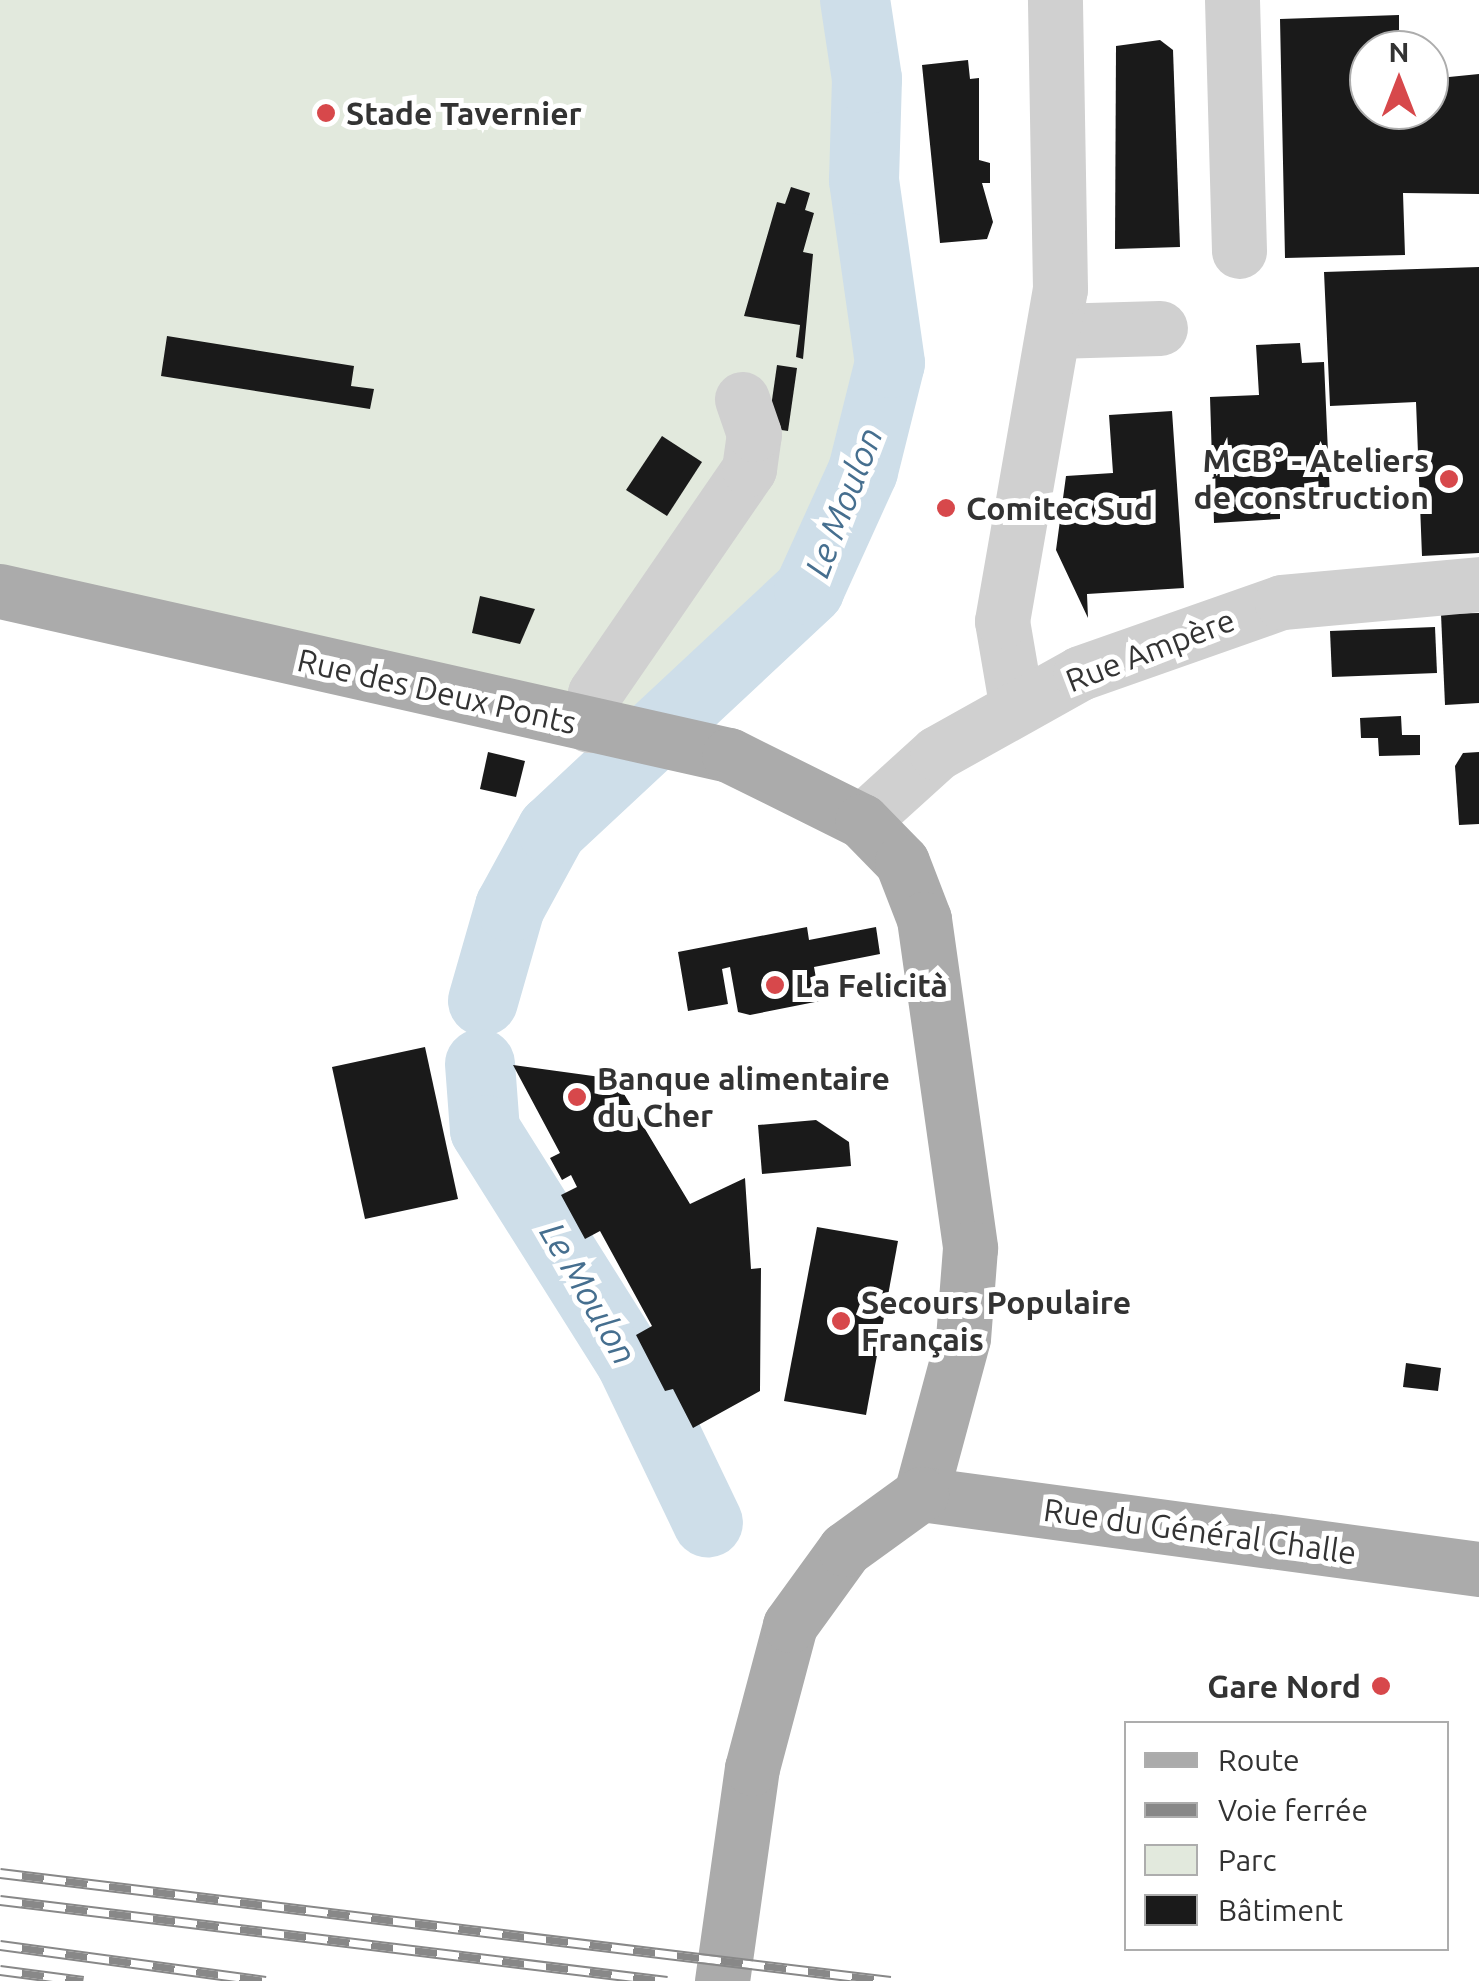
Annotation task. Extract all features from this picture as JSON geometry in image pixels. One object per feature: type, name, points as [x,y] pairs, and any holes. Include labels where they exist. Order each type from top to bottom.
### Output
[{"type":"main road","name":"Rue des Deux Ponts","points":[[0,591],[729,755],[862,821],[902,862],[924,919],[938,1073],[970,1248],[963,1338],[921,1494]]},
{"type":"main road","name":"Rue du Général Challe","points":[[921,1494],[1479,1569]]},
{"type":"main road","points":[[722,1981],[752,1768],[790,1625],[844,1549],[921,1494]]},
{"type":"street","points":[[1016,703],[1002,621],[1060,290],[1055,0]]},
{"type":"street","points":[[1232,0],[1240,250]]},
{"type":"street","points":[[1053,331],[1160,328]]},
{"type":"street","points":[[599,728],[595,693],[749,468],[754,434],[742,400]]},
{"type":"street","name":"Rue Ampère","points":[[862,821],[901,780],[1016,703],[1282,602],[1479,584]]},
{"type":"green space","points":[[0,0],[855,0],[867,79],[864,180],[890,363],[863,471],[809,590],[757,648],[665,723],[0,617]]},
{"type":"building","points":[[1399,15],[1399,30],[1349,30],[1349,130],[1449,130],[1449,77],[1479,74],[1479,194],[1403,193],[1405,255],[1285,258],[1280,19]]},
{"type":"building","points":[[1160,40],[1173,50],[1180,247],[1115,249],[1116,46]]},
{"type":"building","points":[[968,60],[970,79],[979,78],[979,160],[990,163],[990,183],[982,183],[993,222],[987,239],[940,243],[922,65]]},
{"type":"building","points":[[791,187],[810,193],[805,210],[814,213],[803,252],[813,254],[803,359],[796,357],[800,325],[744,316],[777,202],[785,204]]},
{"type":"building","name":"MCB° - Ateliers de construction","points":[[1479,267],[1479,553],[1422,556],[1416,402],[1330,406],[1324,272]]},
{"type":"building","points":[[167,336],[354,366],[351,386],[374,389],[370,409],[161,376]]},
{"type":"building","points":[[1300,343],[1302,363],[1324,362],[1330,498],[1280,501],[1280,519],[1214,523],[1210,397],[1259,395],[1256,345]]},
{"type":"building","points":[[777,365],[797,368],[788,431],[768,428]]},
{"type":"building","points":[[1172,411],[1184,588],[1087,594],[1088,618],[1056,550],[1066,476],[1113,473],[1109,415]]},
{"type":"building","points":[[662,436],[702,462],[667,516],[626,490]]},
{"type":"building","points":[[480,596],[535,609],[520,644],[472,633]]},
{"type":"building","points":[[1479,613],[1479,703],[1445,705],[1441,614]]},
{"type":"building","points":[[1435,627],[1437,673],[1332,677],[1330,631]]},
{"type":"building","points":[[1401,716],[1402,735],[1420,735],[1420,755],[1379,756],[1378,738],[1361,738],[1360,718]]},
{"type":"building","points":[[488,752],[525,761],[516,797],[480,789]]},
{"type":"building","points":[[1479,752],[1479,824],[1459,825],[1455,766],[1463,753]]},
{"type":"building","name":"La Felicità","points":[[807,927],[809,940],[876,927],[880,954],[814,967],[820,1001],[750,1015],[738,1012],[730,967],[722,969],[728,1004],[688,1011],[678,952]]},
{"type":"building","points":[[425,1047],[458,1199],[365,1219],[332,1067]]},
{"type":"building","points":[[513,1065],[615,1079],[690,1204],[745,1178],[751,1269],[761,1268],[760,1391],[693,1428],[673,1389],[665,1391],[636,1335],[652,1326],[600,1231],[585,1239],[561,1195],[577,1187],[571,1175],[562,1180],[550,1158],[560,1153]]},
{"type":"building","points":[[816,1120],[849,1142],[851,1166],[762,1174],[758,1125]]},
{"type":"building","name":"Secours Populaire Français","points":[[817,1227],[898,1241],[866,1415],[784,1401]]},
{"type":"building","points":[[1406,1363],[1441,1368],[1438,1391],[1403,1387]]},
{"type":"waterway","name":"Le Moulon","points":[[483,1001],[510,907],[552,830],[809,590],[863,471],[890,363],[864,180],[867,79],[855,0]]},
{"type":"waterway","name":"Le Moulon","points":[[480,1064],[485,1130],[631,1362],[708,1523]]},
{"type":"railway","points":[[0,1873],[890,1981]]},
{"type":"railway","points":[[0,1900],[667,1981]]},
{"type":"railway","points":[[0,1945],[266,1981]]},
{"type":"railway","points":[[0,1970],[83,1981]]},
{"type":"place","name":"Stade Tavernier","points":[[326,113]]},
{"type":"place","name":"MCB° - Ateliers de construction","points":[[1449,479]]},
{"type":"place","name":"Comitec Sud","points":[[946,508]]},
{"type":"place","name":"La Felicità","points":[[775,985]]},
{"type":"place","name":"Banque alimentaire du Cher","points":[[577,1097]]},
{"type":"place","name":"Secours Populaire Français","points":[[841,1321]]},
{"type":"place","name":"Gare Nord","points":[[1381,1686]]}]
